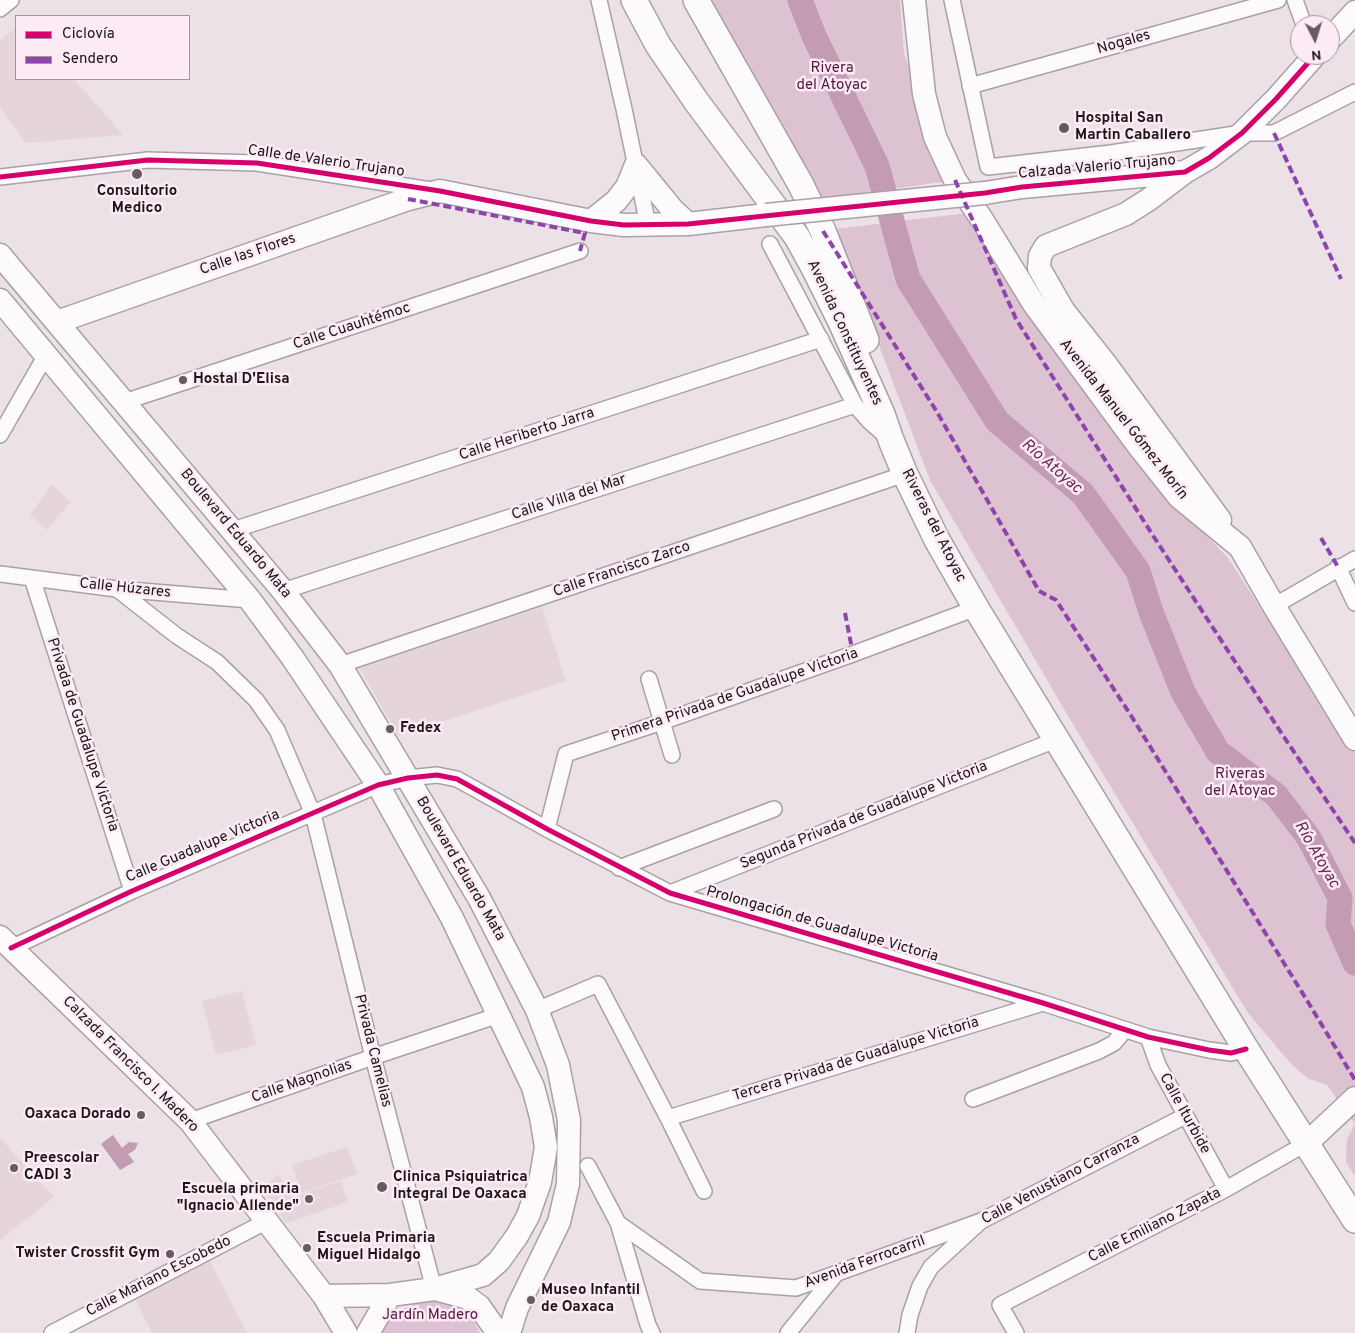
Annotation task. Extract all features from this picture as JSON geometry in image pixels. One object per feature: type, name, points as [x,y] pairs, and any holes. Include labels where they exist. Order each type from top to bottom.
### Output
[{"type":"main road","name":"Avenida Constituyentes","points":[[634,0],[663,53],[696,101],[797,237],[837,314],[882,414]]},
{"type":"main road","name":"Avenida Constituyentes","points":[[696,0],[801,185],[823,231],[866,339],[879,387],[882,414]]},
{"type":"main road","name":"Avenida Manuel Gómez Morín","points":[[914,0],[924,94],[936,137],[949,170],[975,193],[1034,304],[1140,448],[1180,497],[1240,547],[1355,739]]},
{"type":"main road","points":[[1340,28],[1355,12]]},
{"type":"main road","name":"Calzada Valerio Trujano","points":[[440,191],[591,221],[648,225],[688,224],[1022,187],[1185,172],[1209,158],[1242,133],[1276,99],[1305,65]]},
{"type":"main road","points":[[591,221],[616,201],[627,187],[636,165],[672,209],[688,224]]},
{"type":"main road","points":[[1185,172],[1126,214],[1046,246],[1040,256],[1039,268],[1063,310],[1105,363],[1240,547]]},
{"type":"main road","name":"Calle las Flores","points":[[57,322],[408,199],[440,191]]},
{"type":"main road","name":"Boulevard Eduardo Mata","points":[[0,255],[233,530],[340,665],[479,898],[536,1010],[558,1065],[569,1120],[568,1184],[559,1222],[517,1308],[508,1333]]},
{"type":"main road","name":"Boulevard Eduardo Mata","points":[[0,300],[250,600],[292,656],[378,785],[452,918],[533,1088],[541,1117],[546,1147],[540,1182],[528,1216],[499,1262],[483,1275],[434,1289]]},
{"type":"main road","name":"Riveras del Atoyac","points":[[882,414],[905,474],[937,540],[976,608],[1058,739],[1246,1049],[1355,1220]]},
{"type":"main road","name":"Calzada Francisco I. Madero","points":[[5,943],[190,1121],[324,1296],[346,1333]]},
{"type":"main road","points":[[1307,1143],[1350,1102]]},
{"type":"main road","points":[[517,1236],[521,1251],[525,1256],[533,1256],[544,1251]]},
{"type":"main road","points":[[324,1296],[390,1295],[434,1289],[468,1298],[479,1306],[498,1333]]},
{"type":"main road","points":[[368,1333],[390,1295]]},
{"type":"street","points":[[0,9],[11,0]]},
{"type":"street","points":[[599,0],[648,225]]},
{"type":"street","points":[[952,0],[988,167],[1111,153],[1242,133],[1274,133],[1352,98]]},
{"type":"street","name":"Nogales","points":[[970,86],[1278,0]]},
{"type":"street","points":[[1295,0],[1300,15]]},
{"type":"street","name":"Calle de Valerio Trujano","points":[[0,177],[148,160],[257,163],[440,191]]},
{"type":"street","points":[[770,244],[855,405],[869,421],[891,440]]},
{"type":"street","name":"Calle Cuauhtémoc","points":[[124,402],[580,251]]},
{"type":"street","name":"Calle Heriberto Jarra","points":[[233,530],[821,339]]},
{"type":"street","points":[[0,435],[46,355]]},
{"type":"street","name":"Calle Villa del Mar","points":[[283,591],[855,405]]},
{"type":"street","name":"Calle Francisco Zarco","points":[[340,665],[905,474]]},
{"type":"street","points":[[1274,606],[1338,567],[1355,559]]},
{"type":"street","points":[[1338,567],[1355,603]]},
{"type":"street","name":"Calle Húzares","points":[[0,574],[117,589],[250,600]]},
{"type":"street","name":"Privada de Guadalupe Victoria","points":[[32,578],[132,892]]},
{"type":"street","name":"Privada Camelias","points":[[117,589],[177,636],[217,662],[256,700],[277,730],[313,814],[373,1057],[434,1289]]},
{"type":"street","name":"Primera Privada de Guadalupe Victoria","points":[[547,829],[566,754],[853,654],[976,608]]},
{"type":"street","points":[[649,679],[672,755]]},
{"type":"street","name":"Segunda Privada de Guadalupe Victoria","points":[[670,893],[1058,739]]},
{"type":"street","name":"Prolongación de Guadalupe Victoria","points":[[408,778],[437,776],[458,779],[619,868],[670,893],[1043,1003],[1148,1037],[1231,1053],[1246,1049]]},
{"type":"street","name":"Calle Guadalupe Victoria","points":[[5,943],[132,892],[378,785],[408,778]]},
{"type":"street","points":[[619,868],[774,809]]},
{"type":"street","points":[[536,1010],[598,984],[704,1191]]},
{"type":"street","name":"Tercera Privada de Guadalupe Victoria","points":[[668,1118],[1043,1003]]},
{"type":"street","name":"Calle Magnolias","points":[[190,1121],[499,1015]]},
{"type":"street","points":[[973,1099],[1099,1051],[1114,1043],[1125,1030]]},
{"type":"street","name":"Calle Iturbide","points":[[1148,1037],[1158,1065],[1226,1189]]},
{"type":"street","name":"Calle Venustiano Carranza","points":[[907,1333],[910,1315],[920,1286],[931,1267],[981,1221],[1185,1116]]},
{"type":"street","name":"Calle Emiliano Zapata","points":[[1016,1333],[1000,1305],[1226,1189],[1307,1143]]},
{"type":"street","name":"Avenida Ferrocarril","points":[[588,1166],[618,1223],[700,1282],[796,1288],[981,1221]]},
{"type":"street","name":"Calle Mariano Escobedo","points":[[52,1333],[267,1222]]},
{"type":"street","points":[[618,1223],[652,1333]]},
{"type":"street","points":[[788,1333],[835,1274]]},
{"type":"shaded area","points":[[15,29],[15,80],[75,80],[123,135],[26,143],[0,108],[0,40]]},
{"type":"shaded area","points":[[52,484],[70,502],[47,530],[30,515]]},
{"type":"shaded area","points":[[542,607],[566,681],[399,736],[359,668]]},
{"type":"shaded area","points":[[242,991],[256,1045],[216,1055],[202,1001]]},
{"type":"shaded area","points":[[113,1135],[122,1148],[129,1142],[138,1143],[135,1150],[128,1154],[134,1162],[120,1170],[101,1144]]},
{"type":"shaded area","name":"Preescolar CADI 3","points":[[0,1138],[54,1197],[0,1240]]},
{"type":"shaded area","points":[[347,1147],[357,1174],[301,1193],[292,1165]]},
{"type":"shaded area","name":"Escuela primaria \"Ignacio Allende\"","points":[[279,1175],[294,1197],[341,1181],[348,1202],[286,1223],[262,1187]]},
{"type":"shaded area","points":[[210,1261],[247,1333],[152,1333],[135,1299]]},
{"type":"green space","name":"Rivera del Atoyac","points":[[698,0],[900,0],[904,54],[955,180],[816,200]]},
{"type":"green space","name":"Riveras del Atoyac","points":[[968,213],[1128,453],[1228,558],[1355,753],[1355,1124],[1327,1085],[1309,1079],[1291,1064],[1248,1013],[1077,731],[930,480],[835,229]]},
{"type":"green space","points":[[1355,1124],[1355,1176],[1346,1162],[1347,1139]]},
{"type":"green space","name":"Jardín Madero","points":[[427,1299],[460,1305],[471,1315],[480,1333],[380,1333],[382,1325],[398,1311]]},
{"type":"waterway","name":"Río Atoyac","points":[[800,0],[814,36],[877,166],[908,279],[997,421],[1083,494],[1138,571],[1151,612],[1183,692],[1218,752],[1276,795],[1309,838],[1340,898],[1338,924],[1355,963]]},
{"type":"marked path","points":[[1274,133],[1341,279]]},
{"type":"marked path","points":[[955,180],[1016,319],[1152,534],[1355,843]]},
{"type":"marked path","points":[[408,199],[585,233],[580,251]]},
{"type":"marked path","points":[[823,231],[937,412],[1039,591],[1056,600],[1130,714],[1355,1080]]},
{"type":"marked path","points":[[1321,538],[1338,567]]},
{"type":"marked path","points":[[845,613],[853,654]]},
{"type":"cycle path","points":[[0,177],[148,160],[257,163],[440,191],[591,221],[624,225],[688,224],[985,193],[1022,187],[1185,172],[1209,158],[1242,133],[1306,65]]},
{"type":"cycle path","points":[[11,948],[132,891],[378,785],[408,778],[437,775],[457,779],[547,829],[670,893],[1043,1003],[1148,1037],[1231,1053],[1246,1049]]},
{"type":"place","name":"Hospital San Martin Caballero","points":[[1064,128]]},
{"type":"place","name":"Consultorio Medico","points":[[137,174]]},
{"type":"place","name":"Hostal D'Elisa","points":[[183,380]]},
{"type":"place","name":"Fedex","points":[[390,729]]},
{"type":"place","name":"Oaxaca Dorado","points":[[141,1115]]},
{"type":"place","name":"Preescolar CADI 3","points":[[14,1168]]},
{"type":"place","name":"Clinica Psiquiatrica Integral De Oaxaca","points":[[382,1187]]},
{"type":"place","name":"Escuela primaria \"Ignacio Allende\"","points":[[309,1199]]},
{"type":"place","name":"Escuela Primaria Miguel Hidalgo","points":[[307,1248]]},
{"type":"place","name":"Twister Crossfit Gym","points":[[170,1254]]},
{"type":"place","name":"Museo Infantil de Oaxaca","points":[[531,1300]]}]
